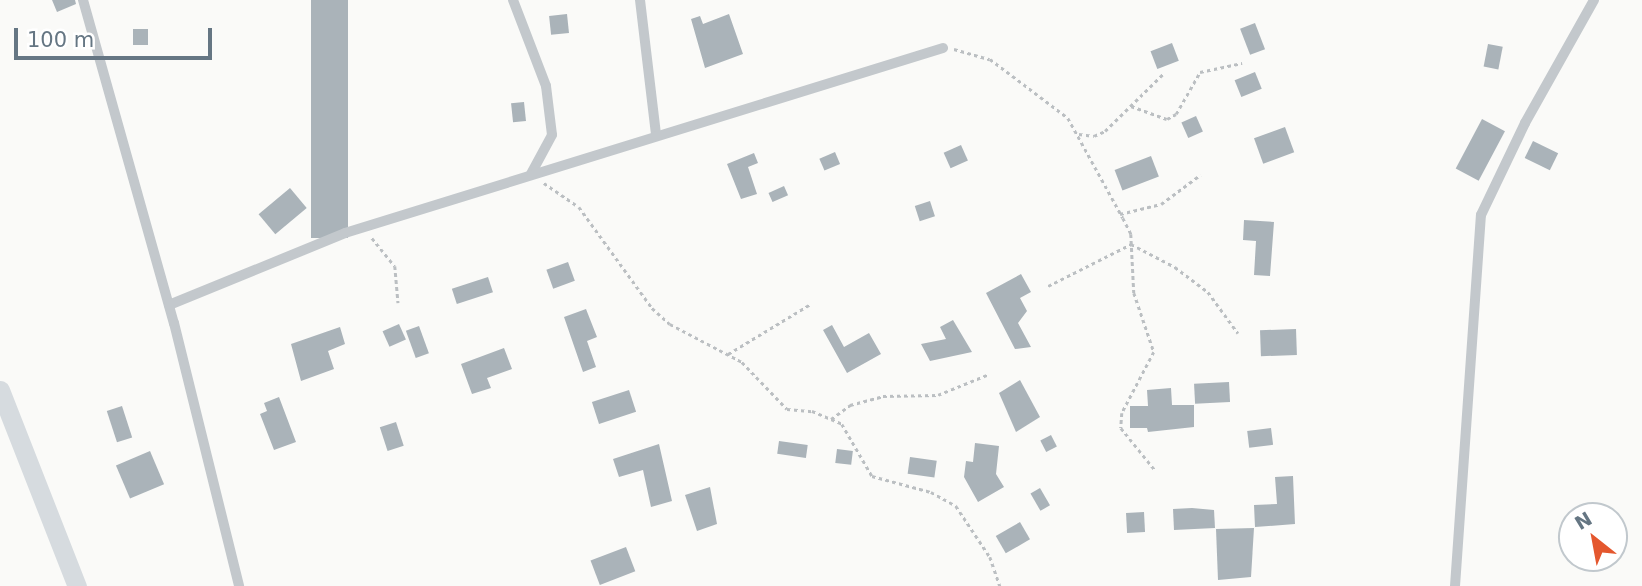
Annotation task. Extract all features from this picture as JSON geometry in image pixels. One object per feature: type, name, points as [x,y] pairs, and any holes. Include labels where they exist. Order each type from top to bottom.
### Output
[{"type":"highway","points":[[0,390],[77,586]]},
{"type":"street","points":[[83,0],[169,305],[239,586]]},
{"type":"street","points":[[513,0],[546,86],[552,135],[531,174]]},
{"type":"street","points":[[640,0],[656,135]]},
{"type":"street","points":[[1455,586],[1481,215],[1525,124],[1594,0]]},
{"type":"street","points":[[169,305],[358,229],[943,48]]},
{"type":"path","points":[[943,48],[970,50],[990,60],[1068,118],[1120,214],[1131,244],[1134,293],[1154,352],[1122,413],[1121,428],[1155,470]]},
{"type":"path","points":[[1132,106],[1167,119],[1175,114],[1200,72],[1242,63]]},
{"type":"path","points":[[1079,134],[1105,131],[1163,74]]},
{"type":"path","points":[[531,174],[579,207],[652,308],[670,324],[728,354],[787,409],[812,411],[842,424],[872,476],[931,492],[956,506],[990,557],[1000,586]]},
{"type":"path","points":[[1120,214],[1161,204],[1200,175]]},
{"type":"path","points":[[358,229],[386,251],[395,266],[398,303]]},
{"type":"path","points":[[1048,286],[1131,244]]},
{"type":"path","points":[[1131,244],[1175,267],[1208,292],[1238,333]]},
{"type":"path","points":[[728,354],[809,305]]},
{"type":"path","points":[[831,419],[850,405],[883,396],[938,395],[989,374]]},
{"type":"building","points":[[52,0],[75,0],[76,4],[57,12]]},
{"type":"building","points":[[311,0],[348,0],[348,238],[311,238]]},
{"type":"building","points":[[567,14],[569,33],[551,35],[549,16]]},
{"type":"building","points":[[729,14],[743,54],[705,68],[691,19],[700,16],[703,24]]},
{"type":"building","points":[[1255,23],[1265,49],[1250,55],[1240,29]]},
{"type":"building","points":[[133,29],[148,29],[148,45],[133,45]]},
{"type":"building","points":[[1172,43],[1179,61],[1157,69],[1151,51]]},
{"type":"building","points":[[1488,44],[1503,47],[1498,69],[1484,67]]},
{"type":"building","points":[[1255,72],[1262,89],[1241,97],[1235,80]]},
{"type":"building","points":[[524,102],[526,121],[513,122],[511,103]]},
{"type":"building","points":[[1196,116],[1203,132],[1188,138],[1181,123]]},
{"type":"building","points":[[1482,119],[1505,131],[1479,181],[1456,168]]},
{"type":"building","points":[[1285,127],[1294,152],[1263,164],[1254,138]]},
{"type":"building","points":[[1533,141],[1558,153],[1550,170],[1525,158]]},
{"type":"building","points":[[961,145],[968,161],[951,168],[944,153]]},
{"type":"building","points":[[835,152],[840,164],[824,171],[819,159]]},
{"type":"building","points":[[754,153],[758,163],[748,167],[757,194],[741,199],[727,164]]},
{"type":"building","points":[[1151,156],[1159,177],[1122,191],[1115,170]]},
{"type":"building","points":[[784,186],[788,195],[773,202],[768,193]]},
{"type":"building","points":[[290,188],[307,208],[275,234],[259,214]]},
{"type":"building","points":[[930,201],[935,216],[920,221],[915,206]]},
{"type":"building","points":[[1244,220],[1274,222],[1270,276],[1254,275],[1256,241],[1243,240]]},
{"type":"building","points":[[568,262],[575,281],[553,289],[546,270]]},
{"type":"building","points":[[1021,274],[1031,292],[1020,298],[1027,311],[1018,323],[1031,347],[1015,349],[986,293]]},
{"type":"building","points":[[488,277],[493,292],[457,304],[452,289]]},
{"type":"building","points":[[586,309],[597,337],[587,341],[596,367],[583,372],[564,317]]},
{"type":"building","points":[[953,320],[972,352],[930,361],[921,344],[946,339],[940,327]]},
{"type":"building","points":[[399,324],[406,340],[389,347],[383,331]]},
{"type":"building","points":[[832,325],[844,347],[869,333],[881,354],[847,373],[823,330]]},
{"type":"building","points":[[419,326],[429,353],[416,358],[406,331]]},
{"type":"building","points":[[340,327],[345,344],[328,351],[334,369],[301,381],[291,344]]},
{"type":"building","points":[[1296,329],[1297,355],[1261,356],[1260,330]]},
{"type":"building","points":[[504,348],[512,369],[487,378],[491,388],[472,394],[461,364]]},
{"type":"building","points":[[1020,380],[1040,417],[1016,432],[999,393]]},
{"type":"building","points":[[1229,382],[1230,402],[1195,404],[1194,384]]},
{"type":"building","points":[[1171,388],[1172,405],[1194,405],[1194,427],[1148,432],[1147,428],[1130,428],[1130,406],[1148,406],[1147,390]]},
{"type":"building","points":[[629,390],[636,412],[599,424],[592,402]]},
{"type":"building","points":[[279,397],[296,442],[274,450],[260,414],[267,411],[264,403]]},
{"type":"building","points":[[122,406],[132,437],[117,442],[107,411]]},
{"type":"building","points":[[396,422],[404,446],[388,451],[380,427]]},
{"type":"building","points":[[1271,428],[1273,445],[1249,448],[1247,431]]},
{"type":"building","points":[[1051,435],[1057,447],[1046,452],[1040,440]]},
{"type":"building","points":[[779,441],[808,445],[806,458],[777,454]]},
{"type":"building","points":[[975,443],[999,446],[996,474],[1004,487],[978,502],[964,477],[966,461],[973,462]]},
{"type":"building","points":[[659,444],[672,501],[651,507],[643,470],[619,477],[613,459]]},
{"type":"building","points":[[837,449],[853,451],[851,465],[835,463]]},
{"type":"building","points":[[150,451],[164,484],[130,499],[116,465]]},
{"type":"building","points":[[910,457],[937,461],[934,478],[908,474]]},
{"type":"building","points":[[1293,476],[1295,524],[1255,527],[1254,505],[1277,504],[1275,477]]},
{"type":"building","points":[[710,487],[717,524],[697,531],[685,495]]},
{"type":"building","points":[[1040,488],[1050,505],[1040,511],[1030,494]]},
{"type":"building","points":[[1173,509],[1214,510],[1215,528],[1174,530]]},
{"type":"building","points":[[1144,512],[1145,532],[1127,533],[1126,513]]},
{"type":"building","points":[[1020,522],[1030,539],[1006,553],[996,536]]},
{"type":"building","points":[[1254,528],[1251,577],[1218,580],[1216,529]]},
{"type":"building","points":[[626,547],[635,571],[600,585],[591,561]]}]
